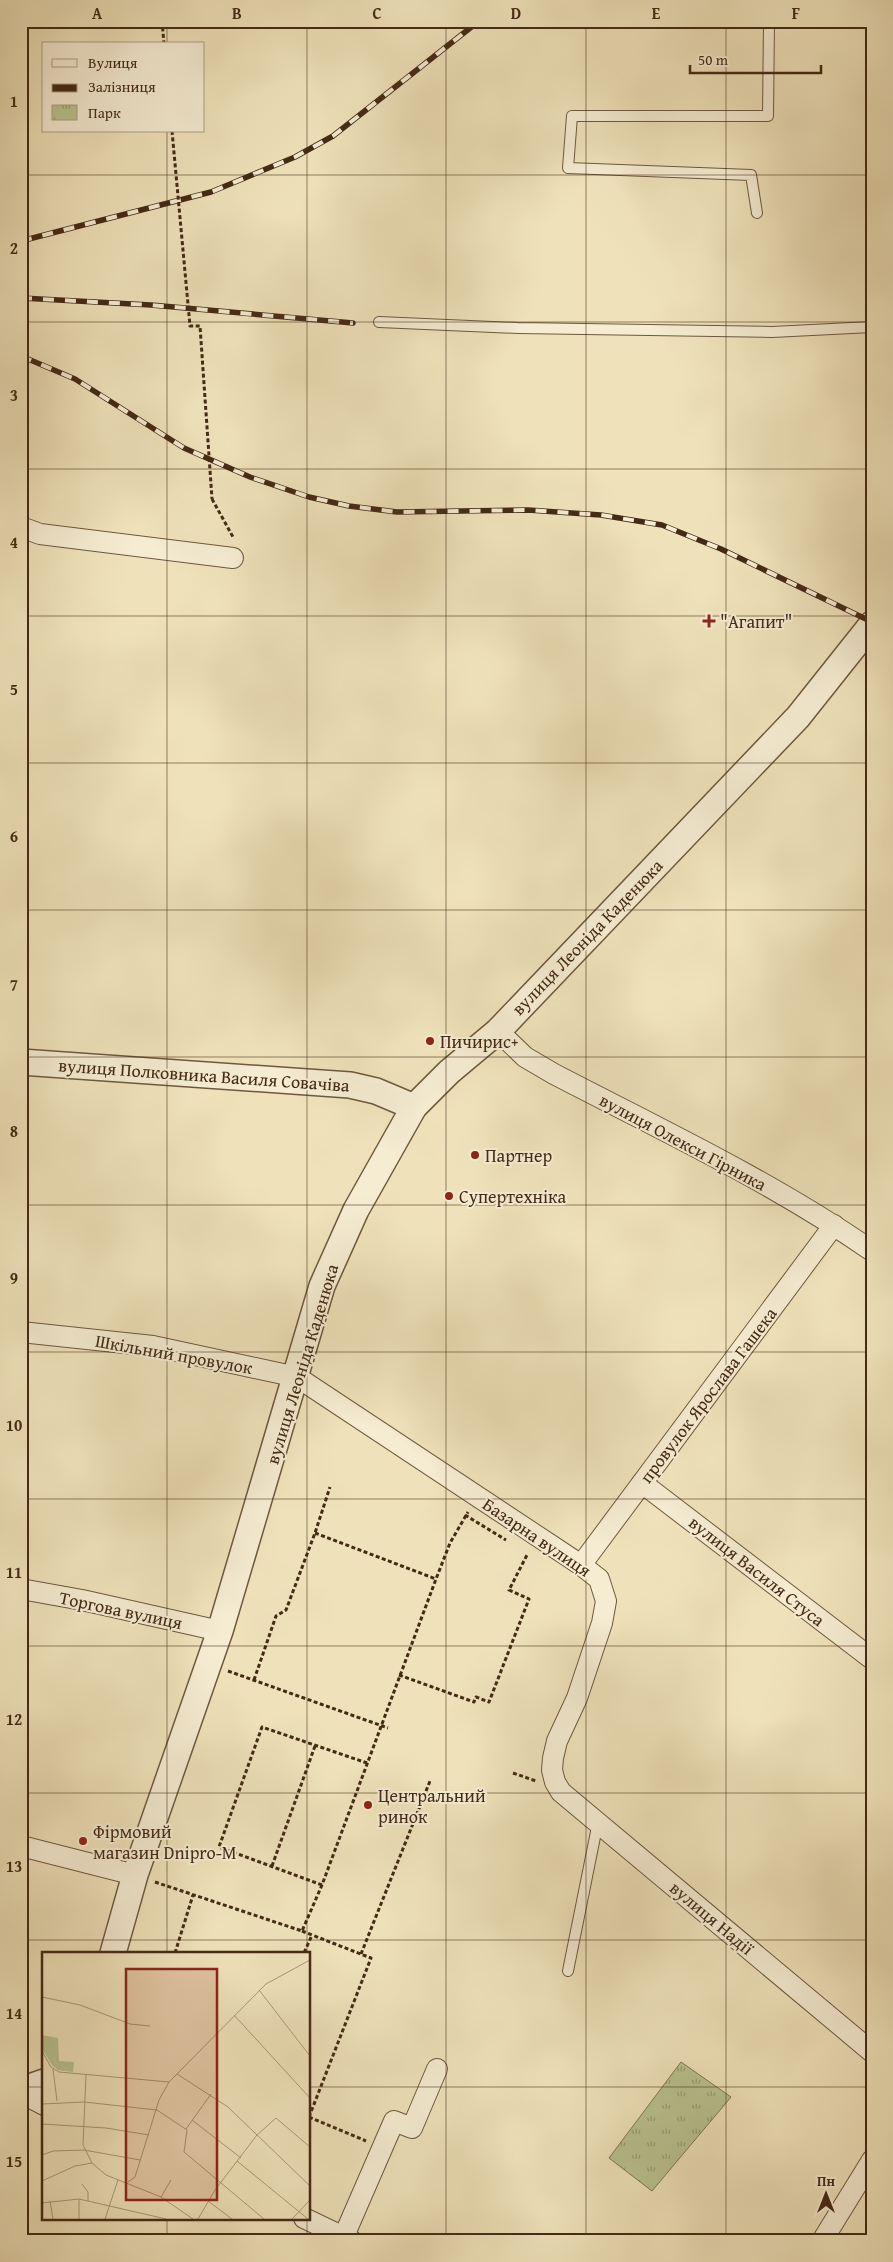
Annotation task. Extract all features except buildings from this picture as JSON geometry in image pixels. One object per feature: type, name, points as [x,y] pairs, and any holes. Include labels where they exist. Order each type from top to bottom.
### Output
[{"type":"street","points":[[21,527],[40,534],[233,558]]},
{"type":"street","name":"вулиця Леоніда Каденюка","points":[[113,1952],[136,1875],[220,1631],[326,1277],[356,1210],[414,1107],[449,1072],[498,1031],[798,717],[872,624]]},
{"type":"street","name":"вулиця Олекси Гірника","points":[[498,1031],[525,1057],[834,1225],[872,1252]]},
{"type":"street","name":"вулиця Полковника Василя Совачіва","points":[[21,1062],[350,1085],[376,1091],[414,1107]]},
{"type":"street","name":"провулок Ярослава Гашека","points":[[582,1565],[834,1225]]},
{"type":"street","name":"Шкільний провулок","points":[[21,1332],[153,1346],[297,1377]]},
{"type":"street","name":"Базарна вулиця","points":[[297,1377],[479,1496],[582,1565],[599,1579],[606,1601],[602,1624],[577,1698],[557,1741],[552,1770],[555,1782]]},
{"type":"street","name":"вулиця Василя Стуса","points":[[642,1483],[872,1659]]},
{"type":"street","name":"Торгова вулиця","points":[[21,1589],[82,1600],[220,1631]]},
{"type":"street","name":"вулиця Надії","points":[[555,1782],[561,1792],[872,2052]]},
{"type":"street","points":[[21,1846],[136,1875]]},
{"type":"street","points":[[308,2220],[348,2238],[394,2120],[412,2128],[437,2069]]},
{"type":"street","points":[[21,2092],[42,2083]]},
{"type":"street","points":[[21,2092],[42,2104]]},
{"type":"street","points":[[822,2241],[872,2160]]},
{"type":"lane","points":[[757,213],[751,175],[568,168],[572,116],[768,116],[769,21]]},
{"type":"lane","points":[[379,322],[518,328],[772,332],[872,327]]},
{"type":"lane","points":[[568,1971],[598,1822]]},
{"type":"path","points":[[162,21],[164,42]]},
{"type":"path","points":[[172,132],[190,326],[200,326],[212,499],[233,537]]},
{"type":"path","points":[[254,1680],[276,1616],[286,1610],[330,1487]]},
{"type":"path","points":[[302,1931],[322,1885],[399,1675],[450,1544],[465,1515],[479,1496]]},
{"type":"path","points":[[465,1515],[513,1544]]},
{"type":"path","points":[[315,1533],[436,1579]]},
{"type":"path","points":[[399,1675],[474,1702],[476,1697],[489,1702],[529,1599],[509,1590],[529,1554],[521,1549]]},
{"type":"path","points":[[208,1665],[388,1728]]},
{"type":"path","points":[[322,1885],[220,1847],[262,1727],[367,1763]]},
{"type":"path","points":[[272,1866],[316,1746]]},
{"type":"path","points":[[361,1954],[430,1782]]},
{"type":"path","points":[[136,1875],[302,1931],[372,1958],[310,2114]]},
{"type":"path","points":[[175,1952],[193,1894]]},
{"type":"path","points":[[304,1952],[312,1935]]},
{"type":"path","points":[[310,2117],[382,2148]]},
{"type":"green space","points":[[681,2062],[731,2097],[652,2191],[609,2158]]},
{"type":"railway","points":[[21,241],[211,192],[295,157],[333,136],[479,21]]},
{"type":"railway","points":[[21,298],[151,305],[353,323]]},
{"type":"railway","points":[[21,356],[75,379],[184,448],[250,477],[309,497],[349,506],[397,512],[528,510],[601,515],[662,525],[721,549],[872,622]]},
{"type":"place","name":"\"Агапит\"","points":[[709,621]]},
{"type":"place","name":"Пичирис+","points":[[430,1041]]},
{"type":"place","name":"Партнер","points":[[475,1155]]},
{"type":"place","name":"Супертехніка","points":[[449,1196]]},
{"type":"place","name":"Центральний ринок","points":[[368,1805]]},
{"type":"place","name":"Фірмовий магазин Dnipro-M","points":[[83,1841]]}]
